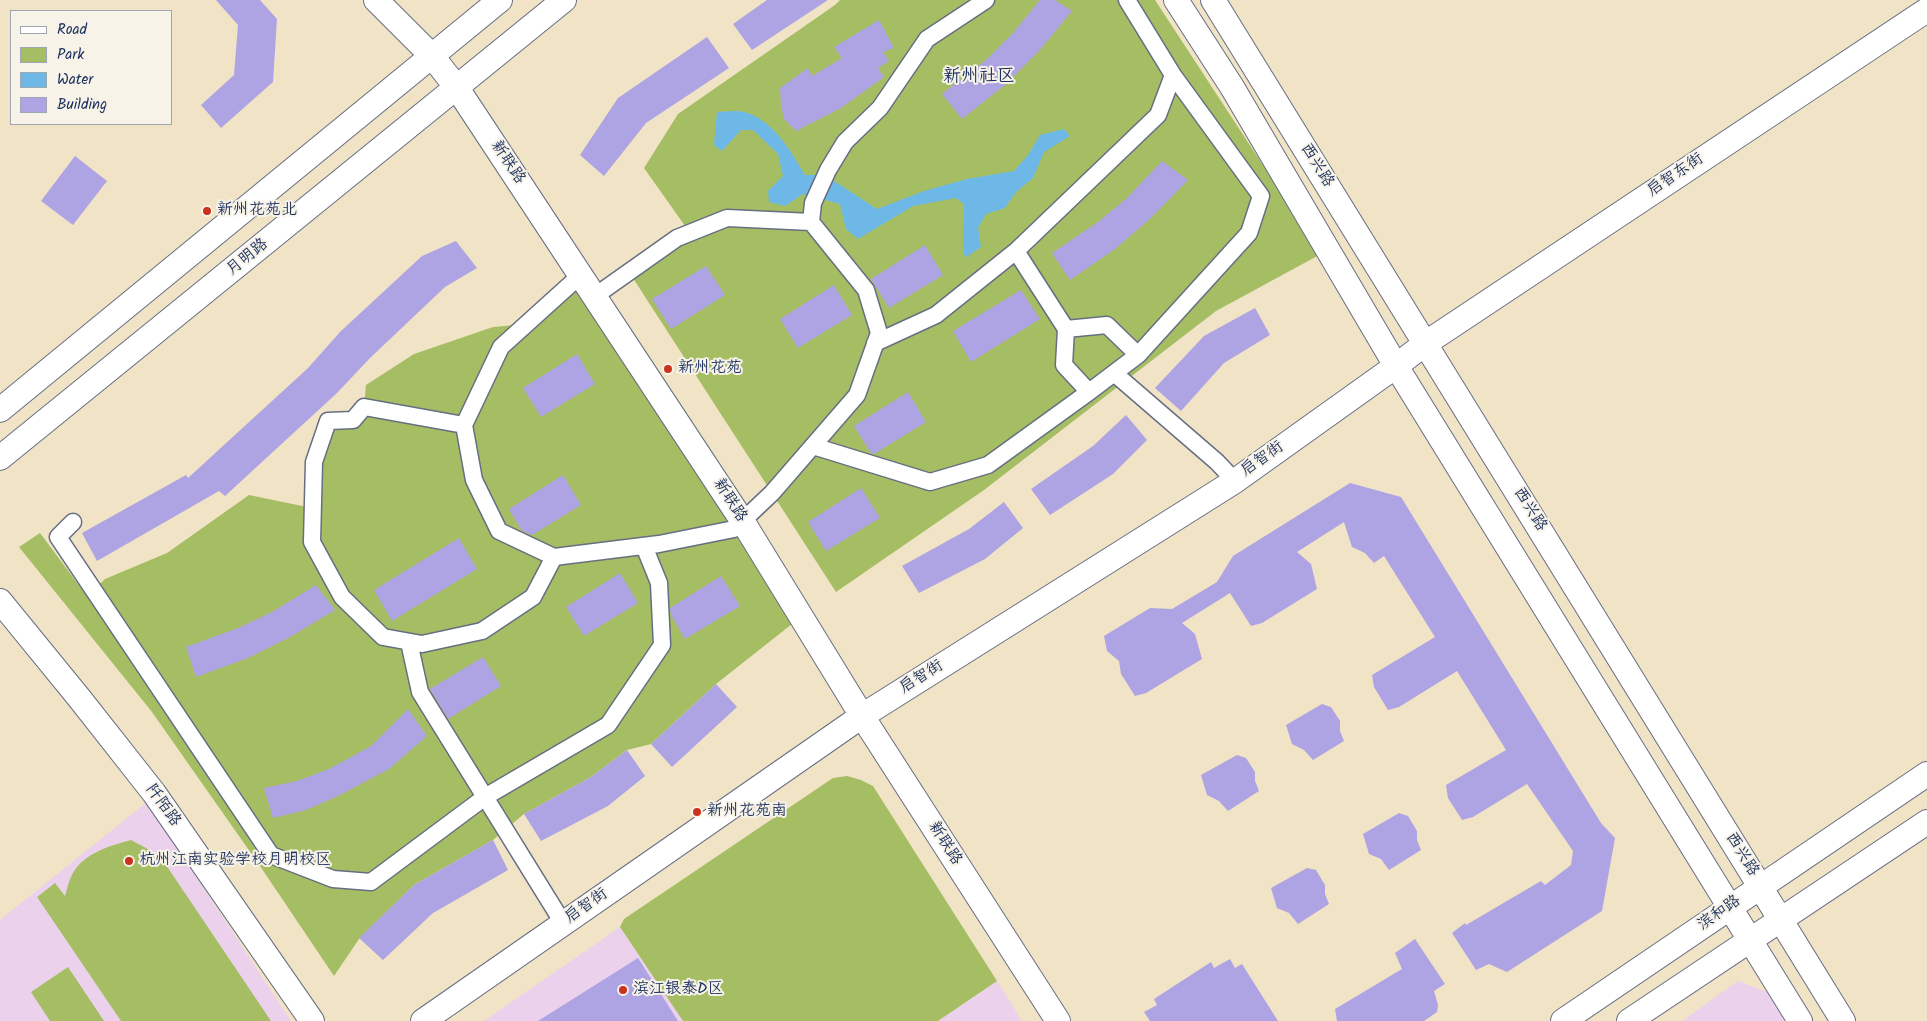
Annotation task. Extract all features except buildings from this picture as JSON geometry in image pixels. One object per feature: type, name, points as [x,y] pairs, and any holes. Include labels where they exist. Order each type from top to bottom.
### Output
[{"type":"street","name":"新联路","points":[[376,0],[432,56],[457,88],[743,522],[862,716],[1058,1021]]},
{"type":"street","points":[[0,410],[500,0]]},
{"type":"street","name":"月明路","points":[[0,458],[564,0]]},
{"type":"street","points":[[579,272],[574,281],[501,347],[464,425],[474,480],[499,531],[554,557],[644,546],[734,529],[772,493],[857,395],[879,333],[866,290],[811,222],[813,203],[828,170],[845,142],[880,108],[927,39],[986,0]]},
{"type":"street","points":[[812,446],[930,482],[988,465],[1138,355],[1249,234],[1261,196],[1173,75],[1127,0]]},
{"type":"street","name":"西兴路","points":[[1176,0],[1232,87],[1396,366],[1800,1021]]},
{"type":"street","name":"西兴路","points":[[1213,0],[1843,1021]]},
{"type":"street","name":"启智东街","points":[[1426,343],[1927,10]]},
{"type":"street","points":[[876,343],[936,315],[1016,251],[1158,115],[1173,75]]},
{"type":"street","points":[[595,296],[677,238],[727,218],[811,222]]},
{"type":"street","points":[[1016,251],[1066,329],[1064,365],[1089,392]]},
{"type":"street","points":[[1066,329],[1107,325],[1138,355]]},
{"type":"street","name":"启智街","points":[[422,1021],[862,716],[1235,480],[1426,343]]},
{"type":"street","points":[[1114,373],[1217,462],[1235,480]]},
{"type":"street","points":[[464,425],[364,407],[353,420],[328,421],[314,462],[312,542],[342,597],[383,637],[422,644],[482,631],[533,597],[554,557]]},
{"type":"street","points":[[73,522],[58,537],[271,855],[332,879],[371,882],[485,797],[608,725],[662,645],[659,583],[644,546]]},
{"type":"street","name":"阡陌路","points":[[0,601],[154,793],[312,1021]]},
{"type":"street","points":[[409,642],[420,692],[563,923]]},
{"type":"street","name":"滨和路","points":[[1563,1021],[1927,774]]},
{"type":"street","points":[[1629,1021],[1927,822]]},
{"type":"shaded area","name":"杭州江南实验学校月明校区","points":[[147,802],[291,1021],[0,1021],[0,920]]},
{"type":"shaded area","points":[[620,927],[683,1021],[484,1021]]},
{"type":"shaded area","points":[[997,981],[1022,1021],[938,1021]]},
{"type":"shaded area","points":[[1738,981],[1772,994],[1788,1021],[1682,1021]]},
{"type":"green space","points":[[840,0],[1155,0],[1321,254],[1216,311],[984,490],[836,592],[629,272],[690,233],[644,168],[678,114]]},
{"type":"green space","points":[[574,281],[734,529],[792,624],[716,684],[651,744],[627,750],[591,777],[524,814],[493,840],[414,885],[359,939],[334,976],[260,866],[152,712],[19,547],[40,533],[87,596],[105,579],[167,553],[249,495],[312,508],[328,421],[364,407],[366,385],[414,354],[493,327],[526,324]]},
{"type":"green space","points":[[847,776],[873,786],[997,981],[938,1021],[683,1021],[620,927],[624,919],[833,778]]},
{"type":"green space","points":[[131,840],[146,848],[164,862],[271,1021],[121,1021],[37,897],[55,883],[65,896],[71,877],[82,862],[96,852]]},
{"type":"green space","points":[[68,967],[104,1021],[50,1021],[31,992]]},
{"type":"water","points":[[741,111],[755,116],[773,129],[805,175],[825,175],[877,209],[924,191],[967,179],[1014,171],[1028,155],[1040,135],[1064,129],[1070,136],[1044,152],[1033,178],[1016,192],[1005,208],[986,214],[978,228],[981,247],[965,258],[963,247],[964,204],[956,198],[913,206],[858,239],[846,229],[840,204],[803,194],[785,206],[769,202],[768,191],[783,176],[778,154],[753,130],[741,130],[722,151],[714,145],[717,112]]},
{"type":"place","name":"新州花苑北","points":[[207,211]]},
{"type":"place","name":"新州花苑","points":[[668,369]]},
{"type":"place","name":"新州花苑南","points":[[697,812]]},
{"type":"place","name":"杭州江南实验学校月明校区","points":[[129,861]]},
{"type":"place","name":"滨江银泰D区","points":[[623,990]]},
{"type":"district","name":"新州社区","points":[[979,78]]}]
